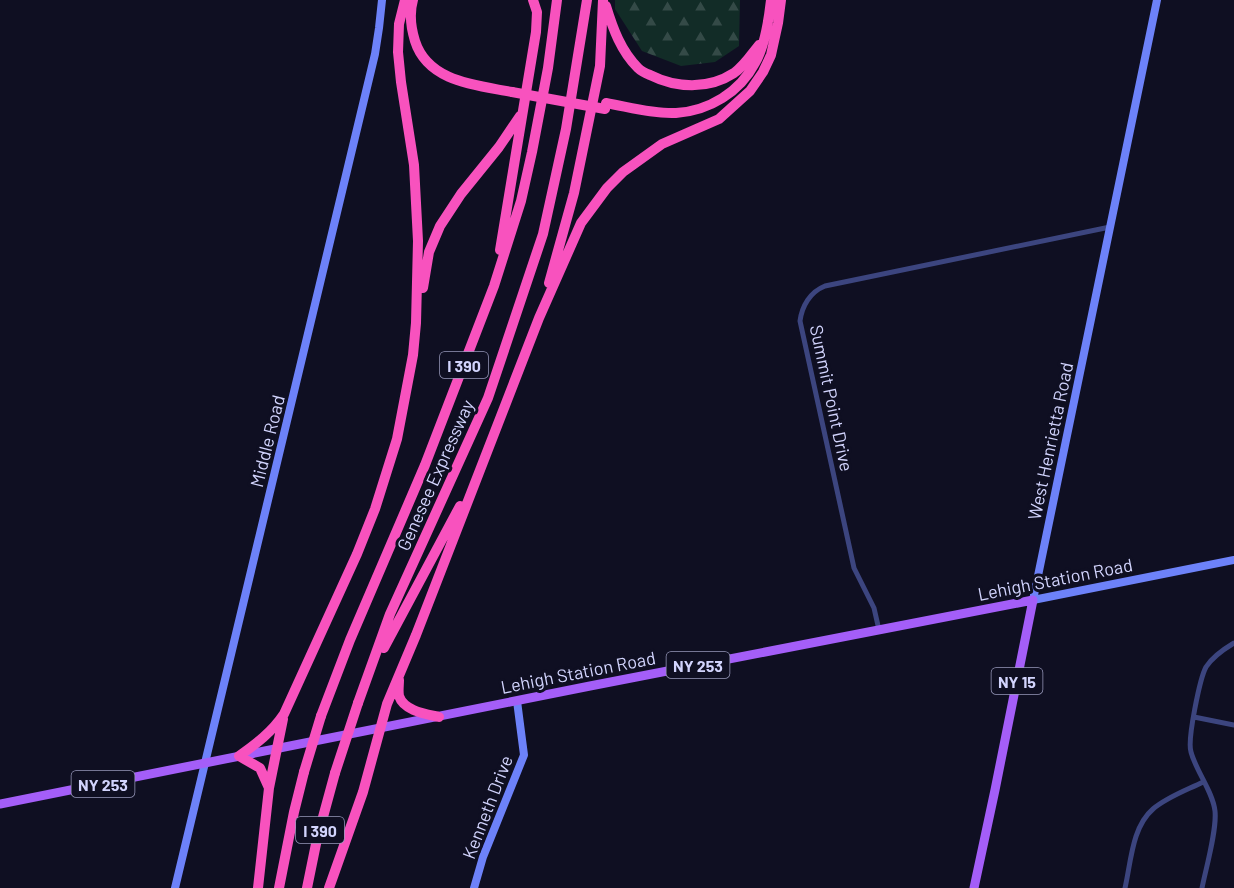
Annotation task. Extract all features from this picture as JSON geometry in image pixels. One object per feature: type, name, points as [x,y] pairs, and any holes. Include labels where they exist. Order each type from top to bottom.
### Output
[{"type":"highway","points":[[269,788],[260,768],[239,756],[276,726],[284,714],[357,554],[375,509],[397,439],[413,355],[418,241],[414,165],[400,82],[398,52],[399,24],[405,0]]},
{"type":"highway","points":[[413,0],[410,20],[417,47],[433,68],[445,76],[458,81],[606,106],[657,118],[692,117],[710,111],[739,95],[760,71],[775,36]]},
{"type":"highway","points":[[420,0],[417,26],[420,38],[434,59],[447,69],[513,89]]},
{"type":"highway","points":[[494,286],[536,32],[537,12],[533,0]]},
{"type":"highway","name":"Genesee Expressway","points":[[279,888],[294,812],[321,716],[350,640],[425,465],[494,286],[521,201],[548,68],[557,0]]},
{"type":"highway","name":"Genesee Expressway","points":[[307,888],[317,839],[335,773],[390,614],[488,398],[543,234],[566,129],[587,0]]},
{"type":"highway","points":[[604,0],[611,24],[623,50],[631,61],[640,70],[676,84],[690,86],[722,79],[735,72],[763,40]]},
{"type":"highway","points":[[539,318],[574,193],[600,66],[604,0]]},
{"type":"highway","points":[[606,106],[657,112],[692,111],[707,106],[735,90],[756,62],[771,0]]},
{"type":"highway","points":[[329,888],[363,792],[383,716],[398,676],[539,318],[581,223],[607,188],[640,158],[662,144],[719,119],[750,91],[771,55],[781,0]]},
{"type":"highway","points":[[416,323],[429,252],[440,226],[522,113]]},
{"type":"highway","points":[[367,680],[483,461]]},
{"type":"highway","points":[[398,676],[399,696],[403,703],[411,709],[439,717]]},
{"type":"highway","points":[[258,888],[269,788],[284,714]]},
{"type":"main road","name":"Lehigh Station Road","points":[[0,804],[1034,600]]},
{"type":"main road","name":"West Henrietta Road","points":[[974,888],[1034,600]]},
{"type":"street","name":"Middle Road","points":[[175,888],[375,54],[382,0]]},
{"type":"street","name":"West Henrietta Road","points":[[1034,600],[1157,0]]},
{"type":"street","name":"Summit Point Drive","points":[[879,630],[874,608],[854,568],[800,321],[803,307],[813,293],[825,286],[1110,227]]},
{"type":"street","name":"Lehigh Station Road","points":[[1034,600],[1234,560]]},
{"type":"street","points":[[1202,888],[1216,819],[1214,805],[1190,749],[1191,729],[1200,684],[1206,667],[1218,653],[1234,643]]},
{"type":"street","name":"Kenneth Drive","points":[[474,888],[483,857],[524,755],[517,701]]},
{"type":"street","points":[[1194,717],[1234,725]]},
{"type":"street","points":[[1125,888],[1138,830],[1147,814],[1162,802],[1203,782]]},
{"type":"green space","points":[[615,0],[740,0],[739,46],[715,62],[681,66],[642,51],[615,9]]}]
